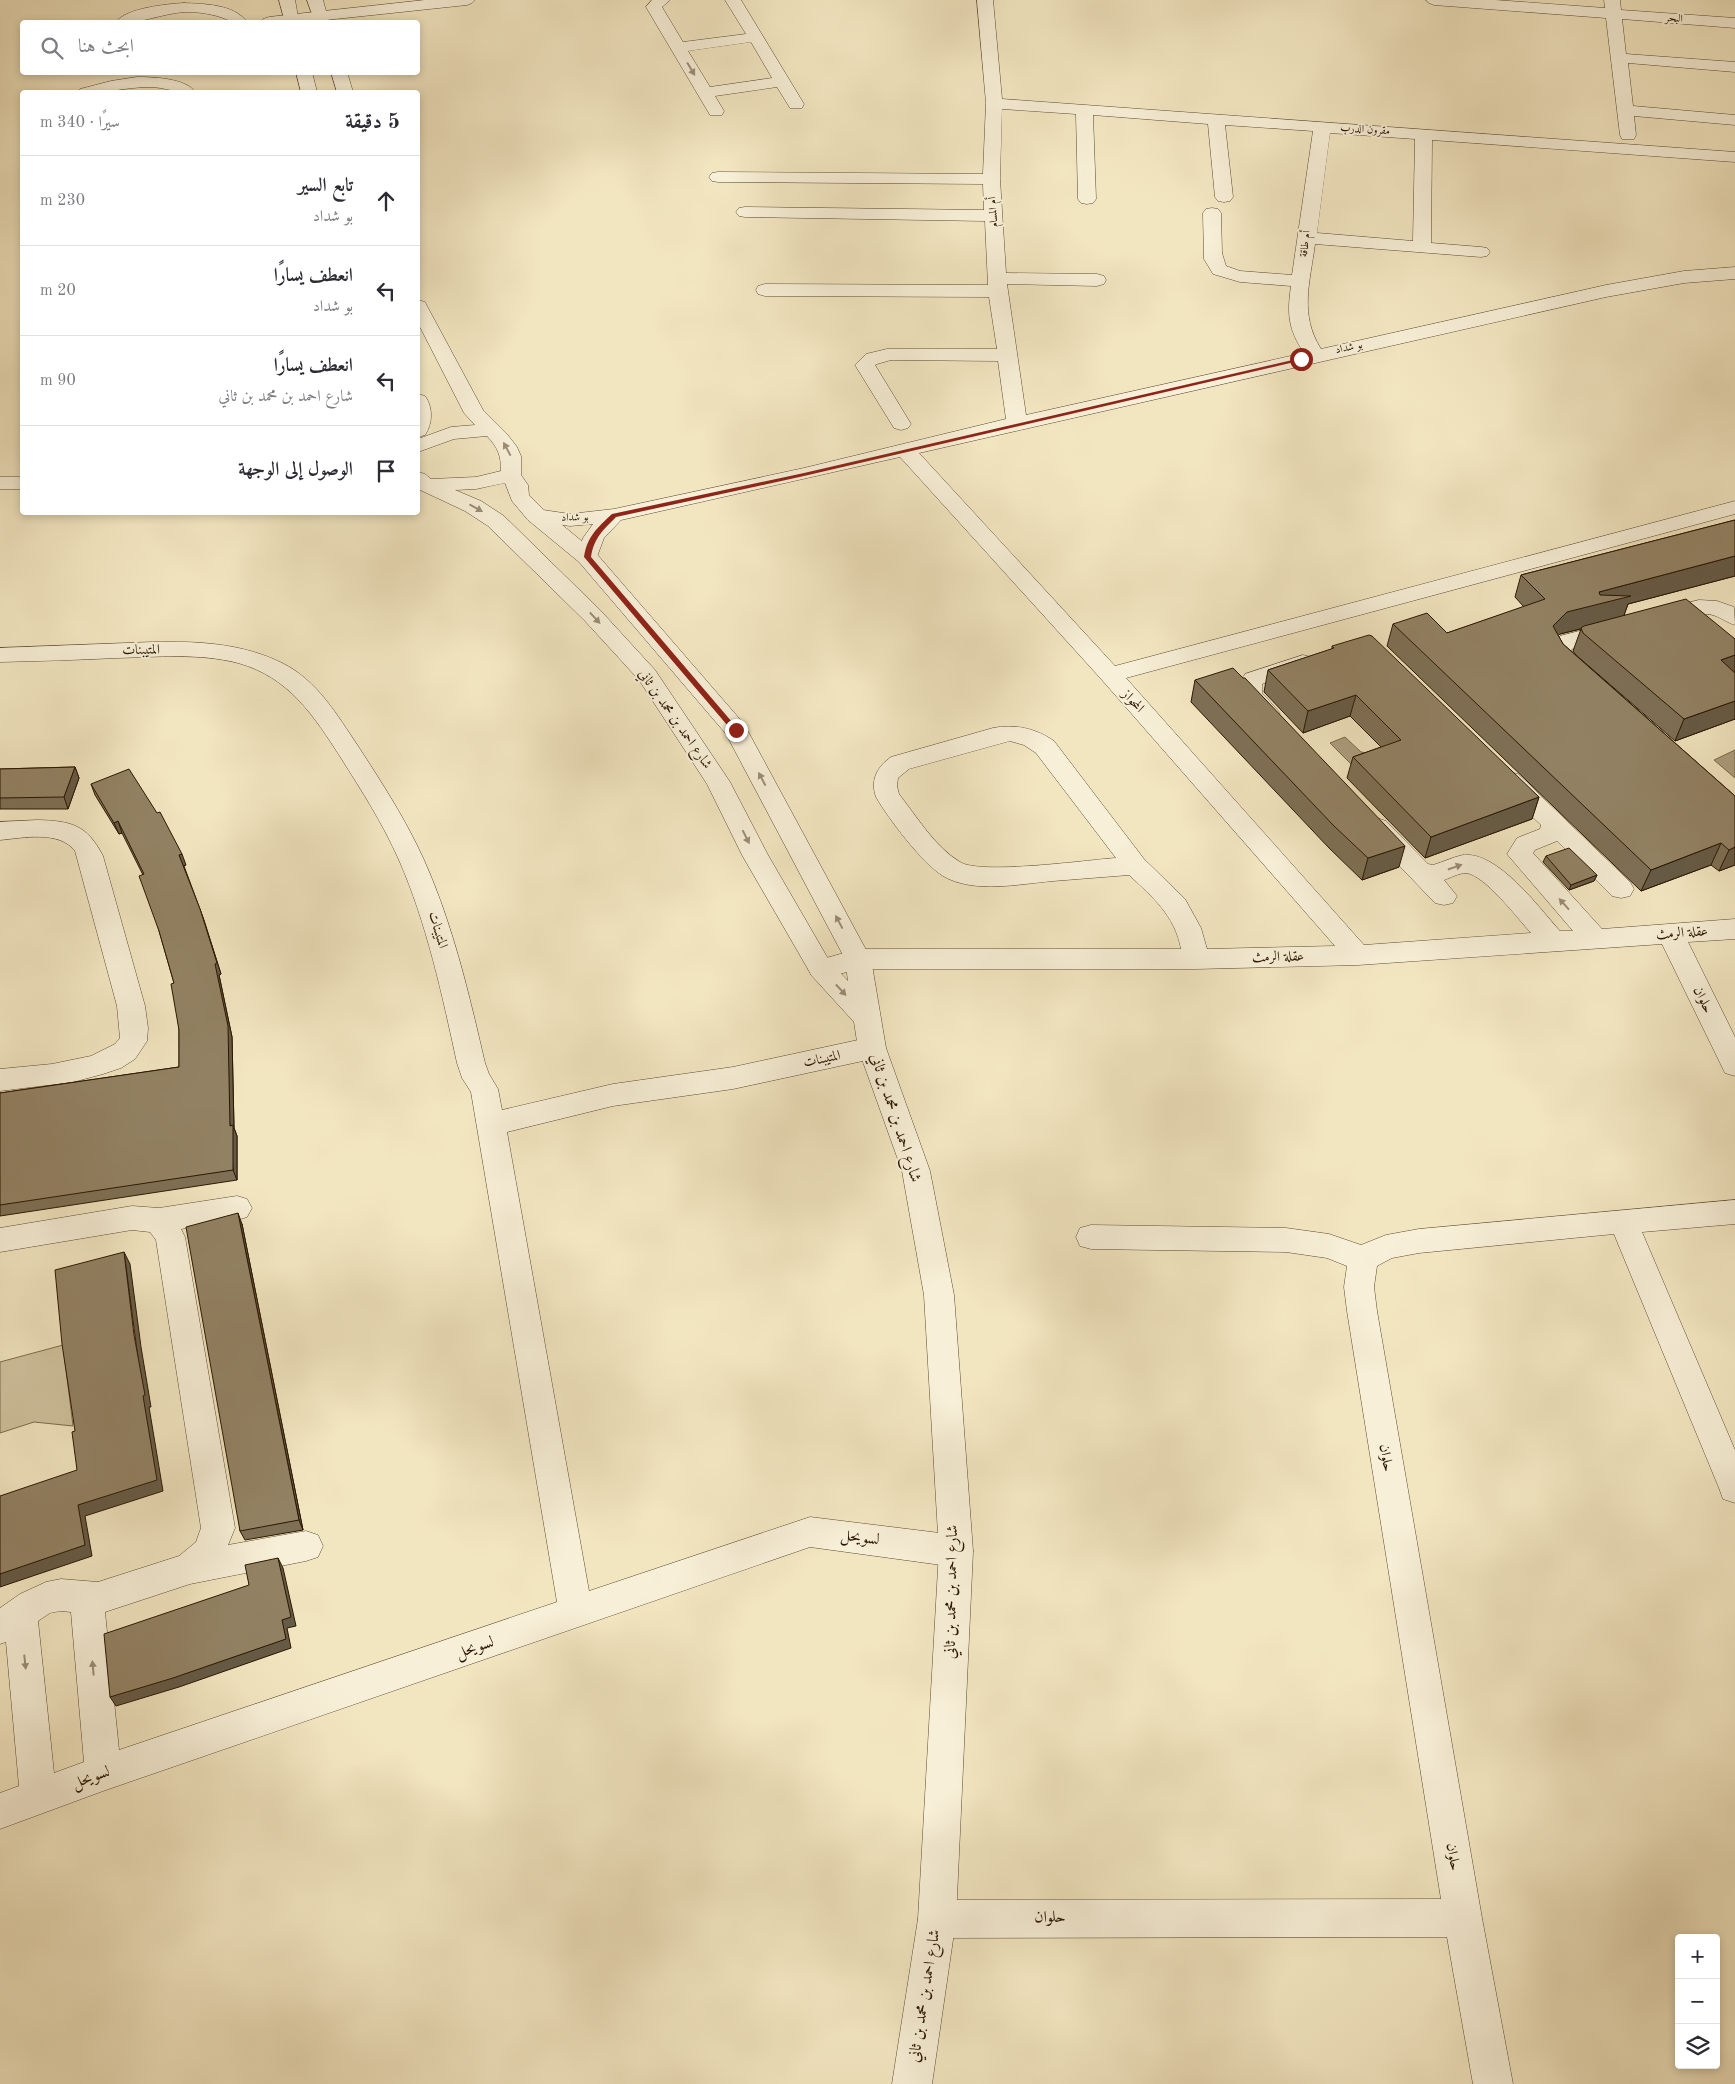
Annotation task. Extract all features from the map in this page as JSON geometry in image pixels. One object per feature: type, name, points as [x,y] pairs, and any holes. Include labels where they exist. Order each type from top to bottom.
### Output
[{"type":"street","points":[[287,0],[292,20]]},
{"type":"street","points":[[315,0],[321,19]]},
{"type":"street","points":[[306,20],[467,0]]},
{"type":"street","points":[[662,0],[654,7],[716,111]]},
{"type":"street","points":[[733,0],[796,104]]},
{"type":"street","name":"أم المسام","points":[[985,0],[994,103],[991,179],[998,284],[1006,355],[1017,424]]},
{"type":"street","name":"البحر","points":[[1434,0],[1612,7],[1735,23]]},
{"type":"street","points":[[129,20],[153,10],[189,5],[221,9],[229,12],[237,20]]},
{"type":"street","points":[[1612,7],[1620,58],[1628,135]]},
{"type":"street","points":[[215,20],[229,20]]},
{"type":"street","points":[[678,48],[756,37]]},
{"type":"street","points":[[1620,58],[1735,67]]},
{"type":"street","points":[[305,75],[308,90]]},
{"type":"street","points":[[340,75],[344,90]]},
{"type":"street","points":[[705,93],[781,81]]},
{"type":"street","points":[[94,90],[113,85],[143,83],[171,86],[182,90]]},
{"type":"street","name":"مقرون الدرب","points":[[994,103],[1735,157]]},
{"type":"street","points":[[1084,110],[1087,199]]},
{"type":"street","points":[[1626,110],[1735,120]]},
{"type":"street","points":[[1216,120],[1224,197]]},
{"type":"street","name":"أم طاقة","points":[[1316,356],[1303,338],[1298,324],[1297,310],[1322,128]]},
{"type":"street","points":[[1422,247],[1424,134]]},
{"type":"street","points":[[718,177],[991,179]]},
{"type":"street","points":[[745,212],[994,216]]},
{"type":"street","points":[[1212,213],[1214,262],[1219,271],[1233,276],[1301,281]]},
{"type":"street","points":[[1307,238],[1481,252]]},
{"type":"street","name":"بو شداد","points":[[536,515],[570,520],[614,515],[804,474],[1316,356],[1650,282],[1735,273]]},
{"type":"street","points":[[765,290],[1097,280]]},
{"type":"street","name":"شارع احمد بن محمد بن ثاني","points":[[420,310],[467,403],[480,422],[491,430],[507,447],[511,456],[512,475],[517,485],[519,497],[536,515],[588,557],[736,730],[858,959],[870,1033],[916,1171],[939,1294],[956,1551],[937,1918],[912,2084]]},
{"type":"street","points":[[901,424],[865,365],[867,361],[881,355],[890,354],[1006,355]]},
{"type":"street","points":[[420,406],[422,412],[420,422]]},
{"type":"street","points":[[420,445],[451,433],[491,430]]},
{"type":"street","name":"المحواز","points":[[905,450],[1110,675],[1358,955]]},
{"type":"street","points":[[420,481],[441,485],[476,483],[512,475]]},
{"type":"street","name":"شارع احمد بن محمد بن ثاني","points":[[420,481],[473,506],[496,521],[593,616],[647,676],[718,782],[755,855],[821,969],[870,1033]]},
{"type":"street","points":[[0,483],[20,482]]},
{"type":"street","points":[[1110,675],[1735,507]]},
{"type":"street","name":"بو شداد","points":[[588,557],[590,544],[596,532],[614,515]]},
{"type":"street","points":[[1594,686],[1565,660],[1559,648],[1568,641],[1702,606],[1715,606],[1728,611],[1735,618]]},
{"type":"street","name":"المتيبنات","points":[[0,655],[209,650],[260,662],[300,684],[326,716],[372,788],[412,859],[444,947],[472,1063],[476,1078],[484,1089],[491,1124],[613,1095],[733,1078],[870,1033]]},
{"type":"street","points":[[1285,731],[1251,695],[1249,686],[1253,679],[1327,653]]},
{"type":"street","points":[[1135,865],[995,877],[973,876],[952,869],[936,854],[888,797],[884,789],[885,780],[890,770],[900,764],[994,736],[1024,735],[1036,740],[1045,747],[1135,865],[1183,914],[1193,938],[1196,958]]},
{"type":"street","points":[[1490,761],[1621,889]]},
{"type":"street","points":[[1360,809],[1444,896]]},
{"type":"street","points":[[1554,823],[1551,834],[1526,844],[1520,854],[1595,938]]},
{"type":"street","points":[[0,831],[61,830],[72,834],[82,841],[90,856],[132,1006],[134,1022],[133,1040],[127,1051],[112,1060],[89,1068],[0,1080]]},
{"type":"street","points":[[1421,873],[1434,874],[1464,864],[1481,868],[1502,883],[1553,941]]},
{"type":"street","name":"عقلة الرمث","points":[[821,969],[858,959],[1196,958],[1358,955],[1595,938],[1671,935],[1735,929]]},
{"type":"street","name":"حلوان","points":[[1671,935],[1735,1065]]},
{"type":"street","points":[[491,1124],[576,1613]]},
{"type":"street","points":[[0,1240],[132,1218],[159,1220],[237,1208]]},
{"type":"street","points":[[1091,1237],[1286,1240],[1329,1246],[1363,1259],[1386,1247],[1419,1240],[1735,1212]]},
{"type":"street","points":[[159,1220],[170,1237],[218,1528],[208,1553],[189,1568]]},
{"type":"street","points":[[1623,1221],[1735,1488]]},
{"type":"street","name":"حلوان","points":[[1363,1259],[1359,1287],[1362,1311],[1463,1918],[1494,2084]]},
{"type":"street","name":"لسويحل","points":[[0,1811],[103,1773],[810,1532],[956,1551]]},
{"type":"street","points":[[38,1798],[10,1621],[46,1598],[60,1596],[87,1599],[110,1596],[189,1568],[306,1546]]},
{"type":"street","points":[[87,1599],[103,1773]]},
{"type":"street","name":"حلوان","points":[[937,1918],[1463,1918]]},
{"type":"shaded area","points":[[1345,737],[1361,752],[1368,753],[1351,764],[1330,743]]},
{"type":"shaded area","points":[[1735,750],[1735,778],[1714,760]]},
{"type":"shaded area","points":[[63,1345],[73,1426],[34,1422],[0,1433],[0,1362]]},
{"type":"building","points":[[1735,520],[1735,556],[1599,592],[1600,595],[1631,596],[1567,612],[1553,626],[1563,644],[1735,796],[1735,847],[1729,850],[1721,843],[1651,870],[1393,624],[1427,613],[1447,633],[1545,599],[1521,575]]},
{"type":"building","points":[[1686,599],[1735,639],[1735,655],[1721,660],[1735,673],[1735,701],[1684,719],[1583,633],[1581,628]]},
{"type":"building","points":[[1369,635],[1539,797],[1431,837],[1353,757],[1401,740],[1356,695],[1308,711],[1268,670],[1334,648],[1332,646]]},
{"type":"building","points":[[1233,668],[1245,678],[1405,846],[1368,858],[1334,826],[1195,680]]},
{"type":"building","points":[[75,767],[64,797],[0,798],[0,769]]},
{"type":"building","points":[[129,769],[157,813],[160,812],[182,854],[179,855],[200,909],[217,963],[215,964],[228,1026],[230,1126],[233,1125],[233,1170],[0,1205],[0,1093],[179,1067],[179,1030],[171,984],[174,983],[159,931],[139,876],[144,874],[118,821],[114,823],[91,784]]},
{"type":"building","points":[[1569,848],[1597,875],[1571,885],[1546,856]]},
{"type":"building","points":[[238,1213],[299,1520],[240,1531],[186,1227]]},
{"type":"building","points":[[124,1252],[134,1335],[157,1480],[78,1505],[85,1545],[0,1574],[0,1496],[77,1470],[72,1432],[75,1431],[62,1344],[55,1270]]},
{"type":"building","points":[[278,1558],[291,1617],[282,1620],[286,1639],[173,1678],[110,1697],[104,1634],[249,1585],[245,1565]]},
{"type":"route","points":[[736,730],[588,557],[590,544],[596,532],[614,515],[804,474],[1301,359]]}]
